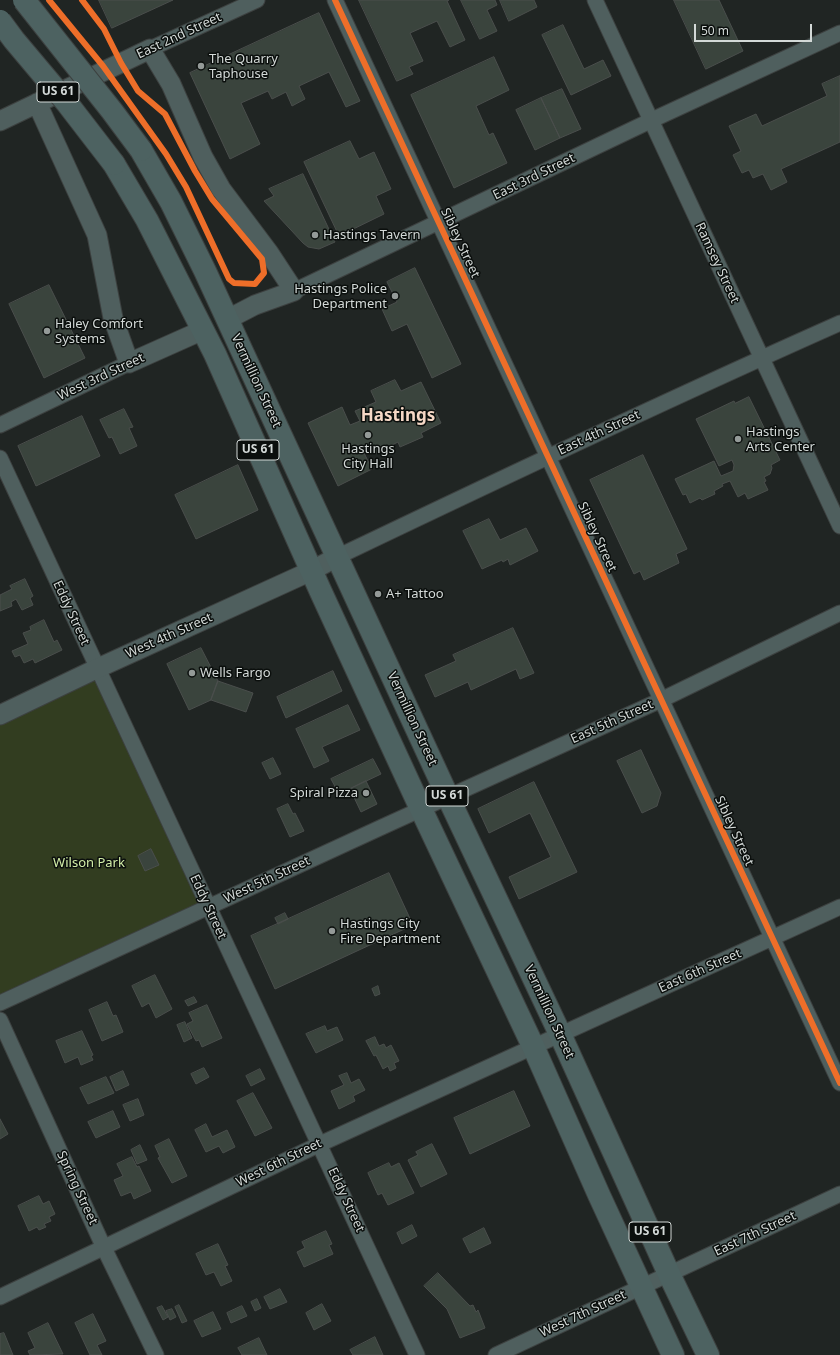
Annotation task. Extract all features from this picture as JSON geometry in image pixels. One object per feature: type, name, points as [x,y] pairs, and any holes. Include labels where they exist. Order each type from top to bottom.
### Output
[{"type":"highway","name":"Vermillion Street","points":[[24,0],[141,150],[171,202],[228,319],[448,797],[560,1034],[669,1274],[708,1355]]},
{"type":"highway","name":"Vermillion Street","points":[[0,21],[67,103],[114,164],[147,220],[203,330],[236,400],[311,571],[533,1046],[673,1355]]},
{"type":"street","name":"East 2nd Street","points":[[0,120],[257,0]]},
{"type":"street","name":"Sibley Street","points":[[335,0],[840,1083]]},
{"type":"street","name":"Ramsey Street","points":[[595,0],[840,526]]},
{"type":"street","name":"East 3rd Street","points":[[228,319],[255,305],[294,291],[652,120],[840,33]]},
{"type":"street","points":[[150,49],[171,84],[203,157],[221,189],[269,253],[294,291]]},
{"type":"street","points":[[37,103],[97,235],[112,318],[129,363]]},
{"type":"street","name":"East 4th Street","points":[[337,557],[548,456],[840,323]]},
{"type":"street","name":"West 3rd Street","points":[[0,425],[129,363],[203,330]]},
{"type":"street","name":"Eddy Street","points":[[0,458],[96,669],[320,1144],[417,1355]]},
{"type":"street","name":"West 4th Street","points":[[0,715],[96,669],[311,571],[337,557]]},
{"type":"street","name":"East 5th Street","points":[[448,797],[661,700],[840,613]]},
{"type":"street","name":"West 5th Street","points":[[0,1003],[448,797]]},
{"type":"street","name":"East 6th Street","points":[[560,1034],[840,907]]},
{"type":"street","name":"Spring Street","points":[[0,1020],[104,1248],[156,1355]]},
{"type":"street","name":"West 6th Street","points":[[0,1297],[320,1144],[560,1034]]},
{"type":"street","name":"East 7th Street","points":[[669,1274],[840,1194]]},
{"type":"street","name":"West 7th Street","points":[[496,1355],[669,1274]]},
{"type":"green space","name":"Wilson Park","points":[[96,669],[208,907],[0,1003],[0,715]]},
{"type":"building","points":[[99,0],[173,0],[112,28]]},
{"type":"building","points":[[359,0],[449,0],[447,1],[465,40],[450,47],[437,21],[410,33],[423,61],[409,67],[413,74],[397,81]]},
{"type":"building","points":[[461,0],[495,0],[497,5],[487,10],[497,31],[480,39]]},
{"type":"building","points":[[500,0],[534,0],[537,7],[509,21]]},
{"type":"building","points":[[674,0],[719,0],[743,51],[706,69]]},
{"type":"building","points":[[319,13],[360,101],[346,107],[329,72],[299,86],[305,99],[292,106],[286,92],[272,99],[268,91],[241,103],[260,144],[230,159],[190,73]]},
{"type":"building","points":[[563,25],[584,69],[603,60],[611,76],[571,95],[542,35]]},
{"type":"building","points":[[494,57],[509,90],[476,106],[489,135],[493,133],[507,163],[454,188],[411,95]]},
{"type":"building","points":[[840,76],[840,142],[781,169],[787,182],[771,190],[763,174],[753,178],[749,170],[742,173],[733,155],[741,151],[729,126],[756,114],[762,126],[827,96],[822,84]]},
{"type":"building","points":[[562,89],[581,129],[560,138],[541,98]]},
{"type":"building","points":[[541,98],[560,138],[535,150],[516,110]]},
{"type":"building","points":[[350,141],[359,159],[374,152],[391,189],[376,196],[384,214],[339,236],[304,162]]},
{"type":"building","points":[[303,174],[335,242],[319,249],[308,247],[303,243],[264,201],[274,196],[269,189]]},
{"type":"building","points":[[415,268],[461,364],[432,378],[407,324],[392,331],[382,309],[397,302],[387,282]]},
{"type":"building","name":"Haley Comfort Systems","points":[[49,285],[85,358],[44,378],[9,304]]},
{"type":"building","name":"Hastings City Hall","points":[[395,380],[401,391],[421,382],[441,423],[421,433],[423,437],[400,447],[398,442],[376,453],[373,446],[363,451],[372,469],[338,486],[308,423],[342,407],[350,425],[360,421],[355,411],[376,402],[371,391]]},
{"type":"building","name":"Hastings Arts Center","points":[[749,397],[780,460],[771,465],[772,468],[770,474],[764,477],[766,481],[764,482],[768,490],[748,499],[745,493],[738,497],[730,481],[722,484],[723,486],[714,491],[715,494],[702,500],[700,498],[690,503],[686,494],[683,495],[675,479],[714,461],[721,476],[733,471],[734,465],[732,460],[719,466],[696,419],[734,401],[735,403]]},
{"type":"building","points":[[124,409],[133,427],[129,428],[137,446],[120,454],[112,437],[109,438],[100,420]]},
{"type":"building","points":[[82,416],[100,456],[36,486],[18,446]]},
{"type":"building","points":[[643,455],[687,549],[676,554],[679,563],[644,580],[640,571],[634,574],[590,480]]},
{"type":"building","points":[[238,465],[258,510],[196,539],[175,495]]},
{"type":"building","points":[[489,519],[500,540],[526,528],[538,551],[510,565],[508,559],[503,562],[502,560],[482,569],[463,531]]},
{"type":"building","points":[[25,579],[33,596],[30,598],[33,605],[22,610],[16,599],[11,602],[12,606],[0,611],[0,595],[12,589],[10,586]]},
{"type":"building","points":[[44,620],[54,642],[57,640],[62,650],[35,663],[33,659],[24,663],[20,655],[15,657],[12,651],[28,644],[23,633],[31,630],[30,627]]},
{"type":"building","points":[[513,628],[534,673],[520,679],[516,669],[471,690],[468,682],[435,697],[425,675],[456,661],[453,655]]},
{"type":"building","name":"Wells Fargo","points":[[201,648],[218,681],[211,700],[189,710],[167,664]]},
{"type":"building","points":[[333,671],[342,691],[286,718],[277,697]]},
{"type":"building","points":[[218,681],[253,693],[246,712],[211,700]]},
{"type":"building","points":[[348,705],[360,730],[322,747],[329,761],[314,768],[296,729]]},
{"type":"building","points":[[641,750],[661,793],[657,806],[642,813],[617,761]]},
{"type":"building","points":[[273,758],[281,774],[270,779],[262,763]]},
{"type":"building","points":[[373,759],[381,774],[339,794],[331,779]]},
{"type":"building","points":[[366,781],[377,804],[361,812],[350,789]]},
{"type":"building","points":[[534,782],[577,872],[519,899],[509,877],[551,857],[530,813],[489,833],[478,809]]},
{"type":"building","points":[[288,804],[293,814],[295,813],[304,831],[290,837],[277,809]]},
{"type":"building","points":[[151,849],[159,865],[145,871],[138,856]]},
{"type":"building","name":"Hastings City Fire Department","points":[[389,873],[413,925],[275,989],[251,936]]},
{"type":"building","points":[[285,913],[288,919],[278,924],[275,918]]},
{"type":"building","points":[[155,975],[172,1009],[156,1018],[149,1003],[142,1007],[132,986]]},
{"type":"building","points":[[378,986],[380,994],[375,996],[372,989]]},
{"type":"building","points":[[194,997],[197,1002],[188,1006],[185,1001]]},
{"type":"building","points":[[107,1002],[113,1016],[116,1015],[123,1032],[102,1041],[89,1010]]},
{"type":"building","points":[[207,1005],[222,1038],[202,1047],[199,1040],[196,1041],[187,1024],[193,1021],[189,1013]]},
{"type":"building","points":[[185,1022],[192,1038],[184,1042],[177,1025]]},
{"type":"building","points":[[325,1026],[327,1031],[337,1027],[343,1040],[316,1053],[306,1034]]},
{"type":"building","points":[[82,1031],[93,1055],[91,1056],[93,1060],[81,1065],[78,1057],[65,1063],[56,1041]]},
{"type":"building","points":[[375,1037],[379,1046],[384,1044],[386,1048],[391,1045],[399,1061],[394,1063],[396,1068],[390,1071],[388,1066],[383,1069],[376,1055],[374,1056],[366,1041]]},
{"type":"building","points":[[204,1068],[209,1077],[196,1084],[191,1074]]},
{"type":"building","points":[[260,1069],[265,1079],[251,1086],[246,1076]]},
{"type":"building","points":[[123,1071],[129,1085],[116,1091],[110,1077]]},
{"type":"building","points":[[347,1073],[351,1083],[359,1079],[365,1090],[353,1096],[355,1101],[339,1109],[331,1091],[344,1085],[339,1076]]},
{"type":"building","points":[[106,1077],[114,1093],[88,1104],[80,1088]]},
{"type":"building","points":[[514,1091],[530,1126],[470,1154],[454,1118]]},
{"type":"building","points":[[253,1093],[272,1128],[255,1136],[237,1101]]},
{"type":"building","points":[[138,1099],[144,1115],[130,1121],[123,1105]]},
{"type":"building","points":[[113,1111],[120,1127],[96,1138],[88,1122]]},
{"type":"building","points":[[0,1119],[8,1134],[0,1139]]},
{"type":"building","points":[[206,1124],[212,1137],[227,1130],[235,1147],[223,1153],[219,1146],[206,1152],[195,1130]]},
{"type":"building","points":[[169,1139],[187,1176],[172,1183],[158,1158],[160,1157],[155,1146]]},
{"type":"building","points":[[432,1144],[447,1174],[421,1187],[408,1160],[418,1155],[416,1152]]},
{"type":"building","points":[[140,1145],[147,1160],[137,1164],[131,1150]]},
{"type":"building","points":[[132,1157],[137,1167],[139,1166],[151,1191],[134,1199],[131,1192],[121,1196],[114,1180],[123,1176],[117,1164]]},
{"type":"building","points":[[389,1163],[391,1167],[399,1163],[414,1193],[388,1205],[382,1193],[378,1195],[368,1173]]},
{"type":"building","points":[[39,1196],[43,1204],[49,1201],[55,1214],[49,1217],[51,1221],[44,1224],[46,1227],[39,1230],[37,1227],[29,1231],[18,1206]]},
{"type":"building","points":[[412,1225],[417,1236],[402,1244],[397,1233]]},
{"type":"building","points":[[484,1228],[491,1243],[470,1253],[463,1239]]},
{"type":"building","points":[[326,1231],[332,1244],[329,1245],[333,1254],[304,1267],[297,1252],[305,1248],[302,1242]]},
{"type":"building","points":[[218,1244],[228,1265],[225,1266],[232,1281],[221,1286],[214,1272],[206,1275],[196,1254]]},
{"type":"building","points":[[438,1273],[470,1306],[473,1305],[476,1312],[478,1310],[485,1328],[460,1338],[447,1309],[424,1286]]},
{"type":"building","points":[[280,1289],[287,1302],[270,1309],[264,1297]]},
{"type":"building","points":[[257,1299],[261,1308],[255,1311],[251,1302]]},
{"type":"building","points":[[322,1304],[331,1321],[314,1330],[306,1313]]},
{"type":"building","points":[[179,1305],[187,1321],[182,1323],[175,1307]]},
{"type":"building","points":[[162,1306],[168,1317],[163,1320],[157,1308]]},
{"type":"building","points":[[242,1306],[247,1316],[231,1323],[227,1313]]},
{"type":"building","points":[[172,1309],[176,1317],[170,1320],[166,1311]]},
{"type":"building","points":[[213,1312],[221,1329],[202,1337],[194,1321]]},
{"type":"building","points":[[93,1314],[106,1341],[97,1345],[102,1355],[90,1355],[75,1323]]},
{"type":"building","points":[[48,1323],[63,1354],[30,1355],[28,1351],[35,1348],[28,1333]]},
{"type":"building","points":[[4,1333],[13,1355],[0,1355],[0,1334]]},
{"type":"building","points":[[375,1337],[383,1355],[353,1355],[350,1350]]},
{"type":"building","points":[[259,1338],[267,1355],[242,1355],[238,1348]]},
{"type":"cycle path","points":[[49,0],[103,66],[166,154],[186,187],[229,279],[234,283],[255,284],[264,273],[262,259],[212,199],[195,171],[165,114],[138,91],[121,63],[104,29],[82,0]]},
{"type":"cycle path","points":[[335,0],[840,1083]]},
{"type":"place","name":"The Quarry Taphouse","points":[[201,66]]},
{"type":"place","name":"Hastings Tavern","points":[[315,235]]},
{"type":"place","name":"Hastings Police Department","points":[[395,296]]},
{"type":"place","name":"Haley Comfort Systems","points":[[47,331]]},
{"type":"place","name":"Hastings City Hall","points":[[368,435]]},
{"type":"place","name":"Hastings Arts Center","points":[[738,439]]},
{"type":"place","name":"A+ Tattoo","points":[[378,594]]},
{"type":"place","name":"Wells Fargo","points":[[192,673]]},
{"type":"place","name":"Spiral Pizza","points":[[366,793]]},
{"type":"place","name":"Hastings City Fire Department","points":[[332,931]]},
{"type":"district","name":"Hastings","points":[[398,416]]}]
